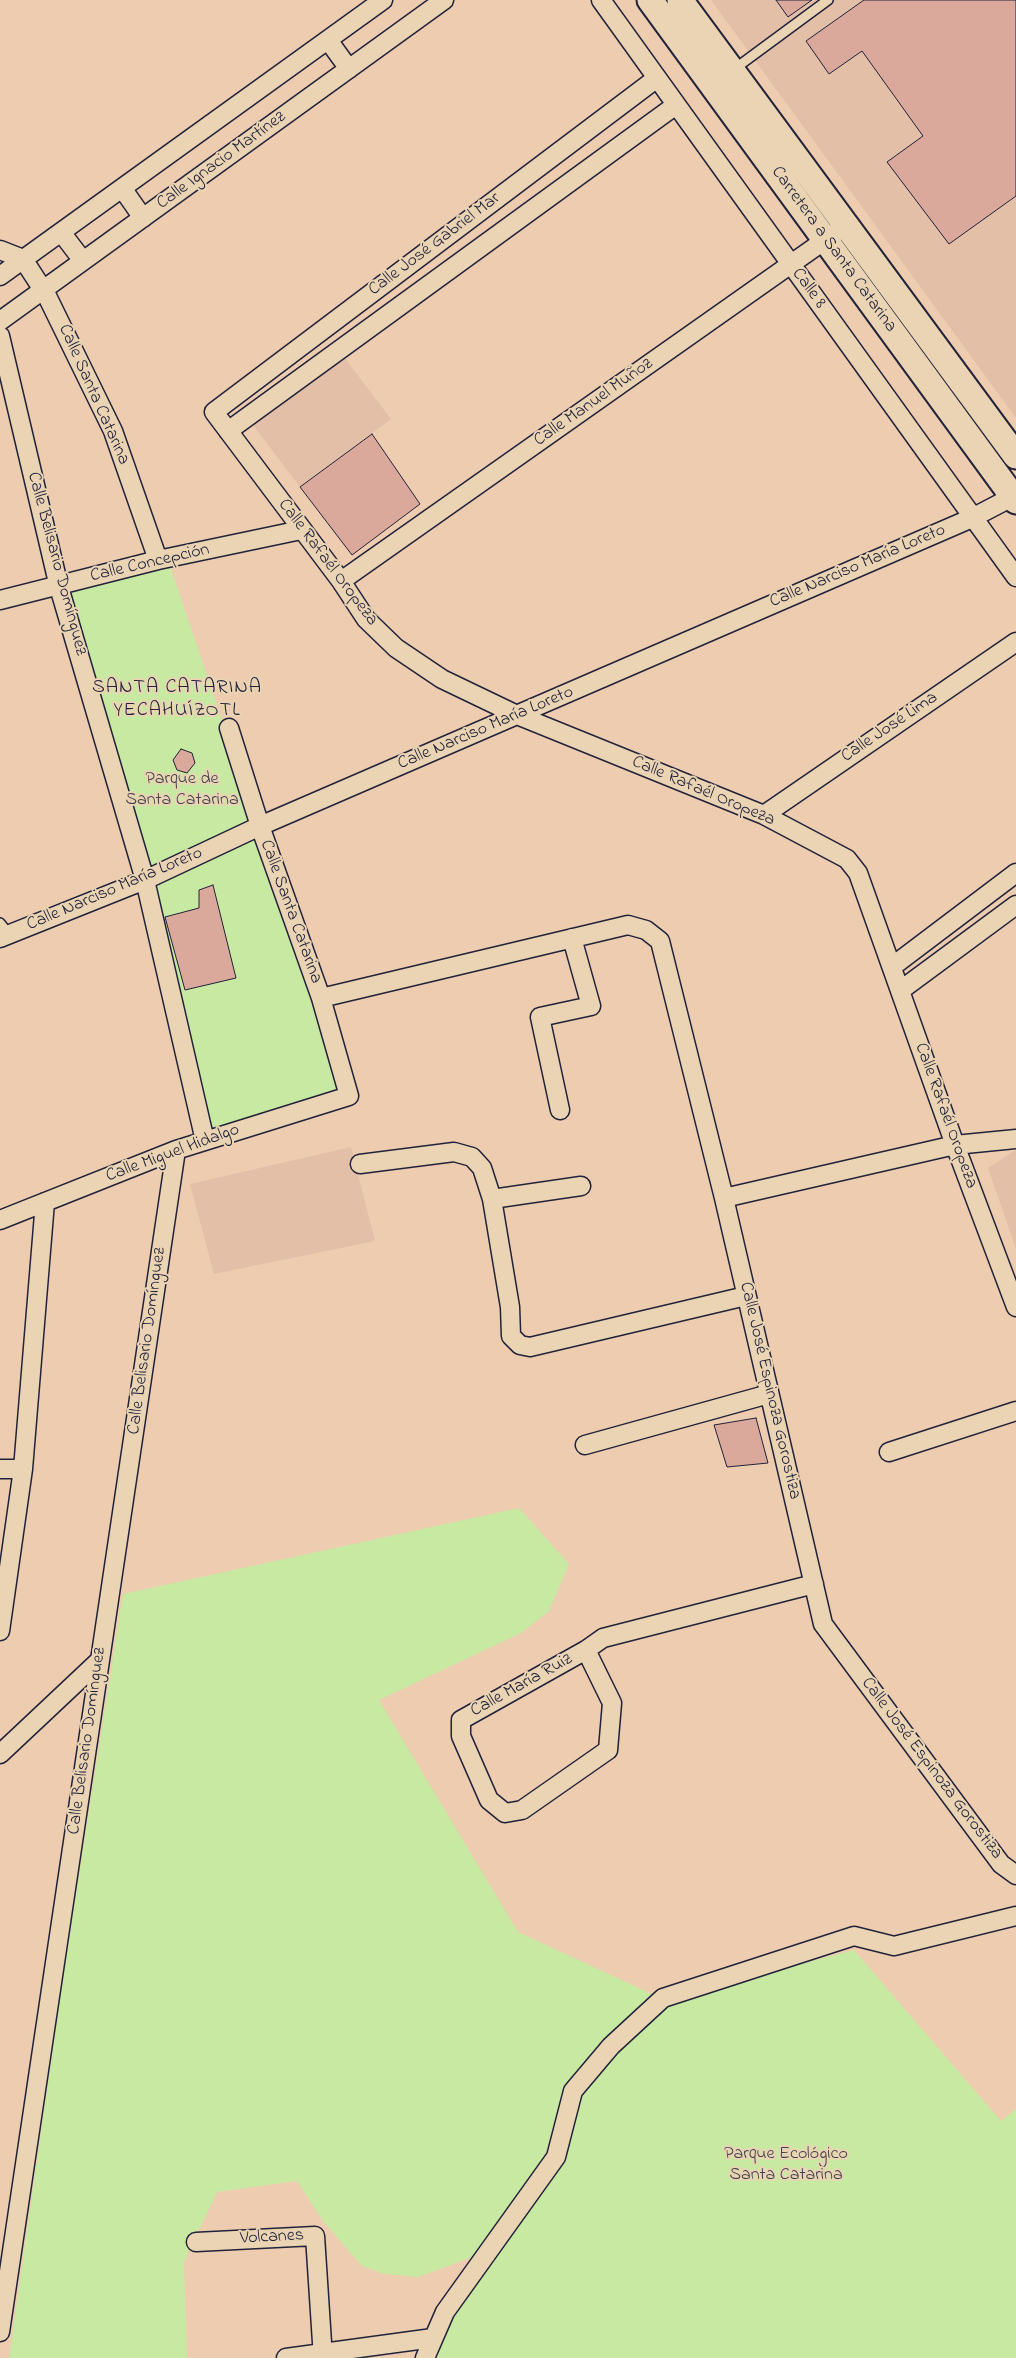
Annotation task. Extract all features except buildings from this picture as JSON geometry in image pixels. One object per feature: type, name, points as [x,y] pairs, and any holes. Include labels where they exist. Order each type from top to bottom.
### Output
[{"type":"main road","name":"Carretera a Santa Catarina","points":[[650,0],[1015,497]]},
{"type":"main road","name":"Carretera a Santa Catarina","points":[[680,0],[848,225],[1016,456]]},
{"type":"street","name":"Calle Ignacio Martínez","points":[[0,276],[383,0]]},
{"type":"street","name":"Calle Ignacio Martínez","points":[[0,321],[444,0]]},
{"type":"street","name":"Calle 8","points":[[601,0],[1016,577]]},
{"type":"street","points":[[328,40],[349,69]]},
{"type":"street","name":"Calle José Gabriel Mar","points":[[214,412],[657,78]]},
{"type":"street","name":"Calle José Gabriel Mar","points":[[228,431],[676,105]]},
{"type":"street","points":[[122,188],[143,218]]},
{"type":"street","name":"Calle Manuel Muñoz","points":[[341,582],[848,225]]},
{"type":"street","points":[[61,232],[83,262]]},
{"type":"street","points":[[0,250],[23,259]]},
{"type":"street","name":"Calle Santa Catarina","points":[[23,259],[43,290],[113,431],[158,560]]},
{"type":"street","name":"Calle Belisario Domínguez","points":[[0,336],[59,586],[145,880],[205,1141]]},
{"type":"street","name":"Calle Rafaél Oropeza","points":[[214,412],[341,582],[366,619],[396,648],[442,679],[517,715],[764,815],[847,859],[858,873],[893,966],[955,1145],[1016,1307]]},
{"type":"street","name":"Calle Narciso María Loreto","points":[[3,932],[145,880],[260,826],[972,518],[1015,497]]},
{"type":"street","name":"Calle Concepción","points":[[0,600],[158,560],[302,530]]},
{"type":"street","name":"Calle José Lima","points":[[764,815],[1016,642]]},
{"type":"street","name":"Calle Santa Catarina","points":[[230,728],[260,826],[321,998],[350,1096]]},
{"type":"street","points":[[893,966],[1016,873]]},
{"type":"street","points":[[901,990],[1016,905]]},
{"type":"street","name":"Calle José Espinoza Gorostiza","points":[[321,998],[628,925],[646,930],[660,941],[724,1198],[823,1624],[1002,1864],[1016,1875]]},
{"type":"street","points":[[560,1110],[540,1018],[591,1006],[572,938]]},
{"type":"street","name":"Calle Miguel Hidalgo","points":[[0,1220],[176,1150],[350,1096]]},
{"type":"street","points":[[724,1198],[955,1145],[1016,1139]]},
{"type":"street","name":"Calle Belisario Domínguez","points":[[0,2332],[176,1150]]},
{"type":"street","points":[[360,1164],[454,1152],[472,1157],[482,1168],[492,1199],[510,1307],[511,1336],[520,1345],[530,1347],[746,1296]]},
{"type":"street","points":[[492,1199],[581,1186]]},
{"type":"street","points":[[0,1631],[23,1469],[45,1202]]},
{"type":"street","points":[[585,1445],[769,1394]]},
{"type":"street","points":[[889,1452],[1016,1411]]},
{"type":"street","points":[[0,1469],[23,1469]]},
{"type":"street","name":"Calle María Ruiz","points":[[586,1650],[612,1703],[608,1750],[522,1810],[505,1813],[489,1800],[461,1736],[461,1720],[586,1650],[603,1638],[814,1584]]},
{"type":"street","points":[[0,1754],[100,1660]]},
{"type":"street","points":[[425,2358],[445,2312],[556,2157],[573,2091],[612,2046],[663,1998],[854,1936],[894,1946],[1016,1916]]},
{"type":"street","name":"Volcanes","points":[[196,2242],[315,2236],[323,2356]]},
{"type":"street","points":[[286,2358],[323,2356],[433,2338]]},
{"type":"lane","points":[[733,71],[828,0]]},
{"type":"shaded area","points":[[711,0],[1016,0],[1016,418]]},
{"type":"shaded area","points":[[344,357],[391,419],[300,487],[253,425]]},
{"type":"shaded area","points":[[351,1147],[375,1241],[214,1274],[190,1184]]},
{"type":"shaded area","points":[[1016,1150],[1016,1249],[988,1168]]},
{"type":"green space","name":"Parque de Santa Catarina","points":[[167,557],[258,826],[142,876],[63,580]]},
{"type":"green space","points":[[256,829],[349,1096],[214,1137],[140,879]]},
{"type":"green space","points":[[519,1508],[569,1564],[549,1611],[521,1633],[379,1700],[518,1932],[656,1996],[571,2080],[545,2154],[528,2194],[478,2255],[418,2277],[384,2274],[362,2266],[323,2221],[297,2181],[217,2192],[184,2262],[187,2358],[9,2358],[63,1977],[123,1594]]},
{"type":"green space","name":"Parque Ecológico Santa Catarina","points":[[854,1950],[1001,2121],[1016,2109],[1016,2358],[433,2358],[440,2347],[434,2338],[558,2158],[574,2093],[665,1999]]},
{"type":"district","name":"SANTA CATARINA YECAHUÍZOTL","points":[[177,700]]}]
